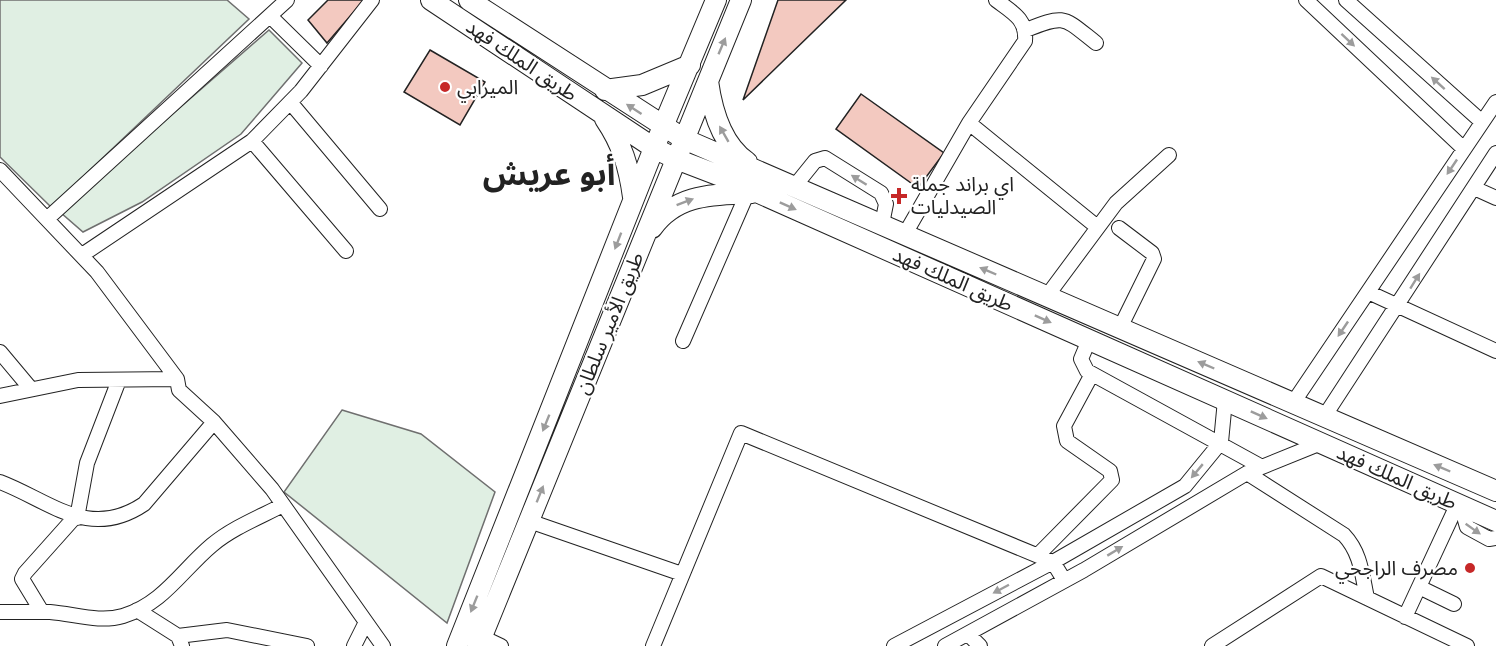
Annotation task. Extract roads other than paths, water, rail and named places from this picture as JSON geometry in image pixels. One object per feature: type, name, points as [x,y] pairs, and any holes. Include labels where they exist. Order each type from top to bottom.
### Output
[{"type":"highway","name":"طريق الملك فهد","points":[[432,0],[654,148],[676,159],[1496,520]]},
{"type":"highway","name":"طريق الملك فهد","points":[[469,0],[684,140],[1496,491]]},
{"type":"highway","name":"طريق الأمير سلطان","points":[[457,646],[654,148],[664,129],[716,0]]},
{"type":"highway","name":"طريق الأمير سلطان","points":[[480,642],[741,0]]},
{"type":"highway","points":[[605,90],[642,85],[690,65]]},
{"type":"highway","points":[[708,80],[711,106],[725,138],[741,158],[764,174]]},
{"type":"highway","points":[[600,112],[624,151],[633,201]]},
{"type":"highway","points":[[643,240],[661,215],[677,204],[719,193],[753,193]]},
{"type":"street","points":[[48,218],[287,0]]},
{"type":"street","points":[[82,255],[252,141],[321,66],[372,0]]},
{"type":"street","points":[[905,234],[969,123],[1025,41],[1026,30],[1022,20],[996,0]]},
{"type":"street","points":[[1306,0],[1464,149]]},
{"type":"street","points":[[1346,0],[1482,122]]},
{"type":"street","points":[[270,16],[321,66]]},
{"type":"street","points":[[1026,30],[1050,20],[1067,20],[1096,43]]},
{"type":"street","points":[[290,102],[380,209]]},
{"type":"street","points":[[1293,403],[1496,102]]},
{"type":"street","points":[[969,123],[1096,226]]},
{"type":"street","points":[[252,141],[346,251]]},
{"type":"street","points":[[1324,417],[1399,306],[1496,153]]},
{"type":"street","points":[[1047,296],[1096,226],[1116,203],[1169,155]]},
{"type":"street","points":[[794,186],[815,161],[825,158],[881,193],[886,204],[882,224]]},
{"type":"street","points":[[0,170],[82,255],[177,378],[179,390],[214,422],[284,505],[383,646]]},
{"type":"street","points":[[1474,188],[1496,198]]},
{"type":"street","points":[[683,341],[753,193]]},
{"type":"street","points":[[1119,228],[1152,253],[1154,259],[1120,328]]},
{"type":"street","points":[[1368,292],[1496,351]]},
{"type":"street","points":[[1089,340],[1081,359],[1083,366],[1092,374],[1221,442],[1262,467]]},
{"type":"street","points":[[0,352],[31,389]]},
{"type":"street","points":[[1038,555],[1112,480],[1110,471],[1067,441],[1064,434],[1065,426],[1092,374]]},
{"type":"street","points":[[0,396],[78,380],[177,378]]},
{"type":"street","points":[[42,612],[22,579],[76,517],[87,463],[119,380]]},
{"type":"street","points":[[894,646],[1053,562],[1185,486],[1221,442],[1225,400]]},
{"type":"street","points":[[0,482],[76,517],[103,519],[129,513],[144,504],[214,422]]},
{"type":"street","points":[[653,646],[741,433],[1038,555],[1053,562],[1064,580]]},
{"type":"street","points":[[945,646],[1064,580],[1247,473],[1321,443]]},
{"type":"street","points":[[1247,473],[1344,535],[1352,543],[1358,554],[1366,598]]},
{"type":"street","points":[[0,612],[42,612],[102,619],[137,610],[173,586],[211,545],[284,505]]},
{"type":"street","points":[[1464,506],[1467,527],[1489,539],[1496,538]]},
{"type":"street","points":[[1405,617],[1464,506]]},
{"type":"street","points":[[529,521],[682,574]]},
{"type":"street","points":[[1212,646],[1321,576],[1458,644]]},
{"type":"street","points":[[1419,587],[1454,604]]},
{"type":"street","points":[[137,610],[180,641],[227,630],[307,646]]},
{"type":"street","points":[[354,646],[366,624]]},
{"type":"street","points":[[968,634],[980,646]]},
{"type":"street","points":[[480,642],[501,646]]},
{"type":"place","name":"الميرابي","points":[[445,87]]},
{"type":"place","name":"اي براند جملة الصيدليات","points":[[899,196]]},
{"type":"place","name":"مصرف الراجحي","points":[[1470,568]]},
{"type":"district","name":"أبو عريش","points":[[549,174]]}]
